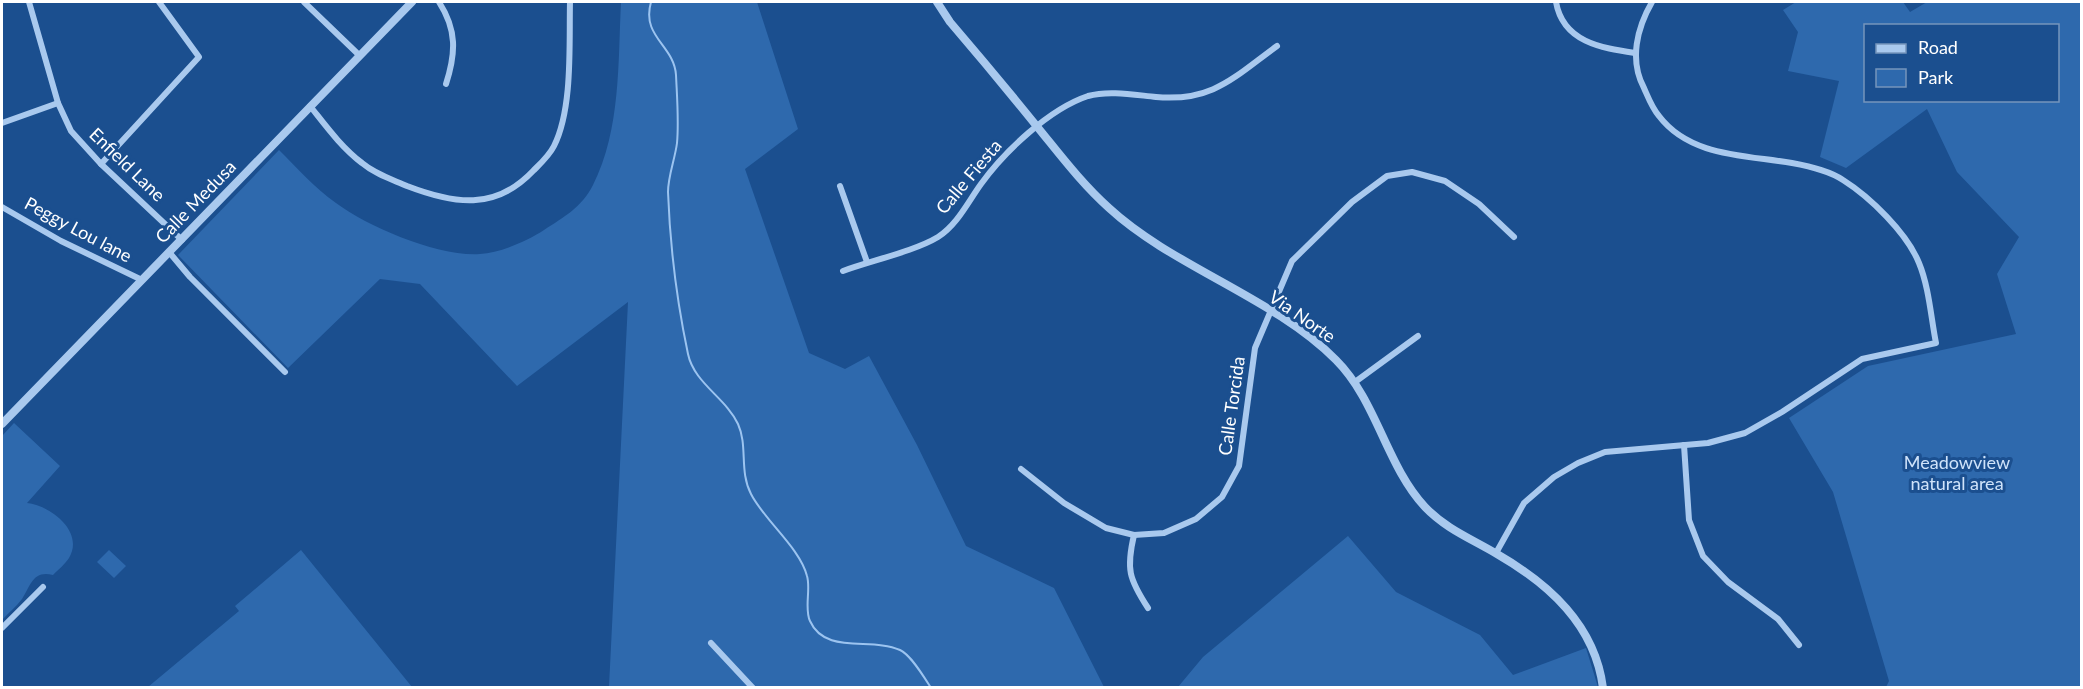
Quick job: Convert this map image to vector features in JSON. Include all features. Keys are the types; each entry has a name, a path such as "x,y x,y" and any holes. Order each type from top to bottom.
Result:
{"street":[{"name":"Enfield Lane","path":"29,2 58,103 71,131 101,164 182,240"},
{"path":"101,164 199,57 159,2"},
{"path":"304,2 359,55"},
{"name":"Calle Medusa","path":"2,424 412,2"},
{"path":"440,2 450,18 454,34 454,51 446,84"},
{"path":"310,105 339,142 363,164 381,176 444,200 468,201 507,192 525,179 553,148 561,127 570,2"},
{"name":"Via Norte","path":"937,2 950,22 1109,209 1144,234 1305,333 1336,359 1356,382 1397,464 1424,506 1453,531 1537,578 1572,613 1594,650 1603,687"},
{"path":"1556,2 1565,23 1578,38 1601,48 1635,53"},
{"path":"1496,553 1524,503 1554,477 1578,463 1605,452 1708,443 1745,433 1782,412 1862,359 1936,343 1919,262 1892,223 1871,200 1841,178 1816,167 1742,158 1706,148 1676,134 1658,115 1640,79 1635,53 1637,37 1652,2"},
{"name":"Calle Fiesta","path":"843,271 938,237 961,214 1004,154 1064,108 1089,96 1112,94 1176,99 1206,94 1227,83 1277,46"},
{"path":"2,123 58,103"},
{"name":"Calle Torcida","path":"1021,469 1064,503 1106,528 1134,535 1164,533 1196,519 1222,497 1239,466 1255,348 1272,313 1292,261 1352,202 1387,176 1412,172 1445,181 1479,204 1514,237"},
{"path":"840,186 867,262"},
{"name":"Peggy Lou lane","path":"2,207 61,241 142,280"},
{"path":"169,252 189,277 285,372"},
{"path":"1356,382 1418,336"},
{"path":"1684,445 1689,520 1703,556 1728,582 1778,619 1799,645"},
{"path":"1134,535 1128,561 1132,583 1148,608"},
{"path":"2,628 43,587"},
{"path":"711,643 753,687"}],"green space":[{"path":"621,2 757,2 798,129 745,169 809,353 845,369 869,356 917,445 966,546 1054,588 1104,687 609,687 628,302 517,386 420,284 380,279 288,368 178,255 279,150 306,178 336,203 366,222 425,246 463,254 480,254 505,249 537,234 565,216 584,199 602,164 609,142 616,95"},
{"name":"Meadowview natural area","path":"1796,2 1903,2 1910,12 1927,2 2081,2 2081,687 1886,687 1889,681 1833,492 1789,418 1868,366 2016,334 1997,274 2019,237 1957,172 1927,109 1846,168 1820,157 1839,81 1788,71 1798,32 1783,10"},
{"path":"14,423 60,466 27,503 45,509 62,521 69,529 73,548 69,558 53,575 41,575 33,580 22,599 2,620 2,436"},
{"path":"1348,536 1396,592 1480,635 1513,675 1586,648 1598,687 1178,687 1203,657"},
{"path":"109,550 126,566 114,578 97,562"},
{"path":"301,550 412,687 148,687 239,611 235,606"}],"waterway":[{"path":"651,2 650,24 670,56 676,75 678,135 668,186 669,212 677,294 691,364 738,424 743,441 747,485 757,504 790,545 803,566 808,581 808,616 817,631 837,642 888,646 900,650 913,661 931,688"}]}
